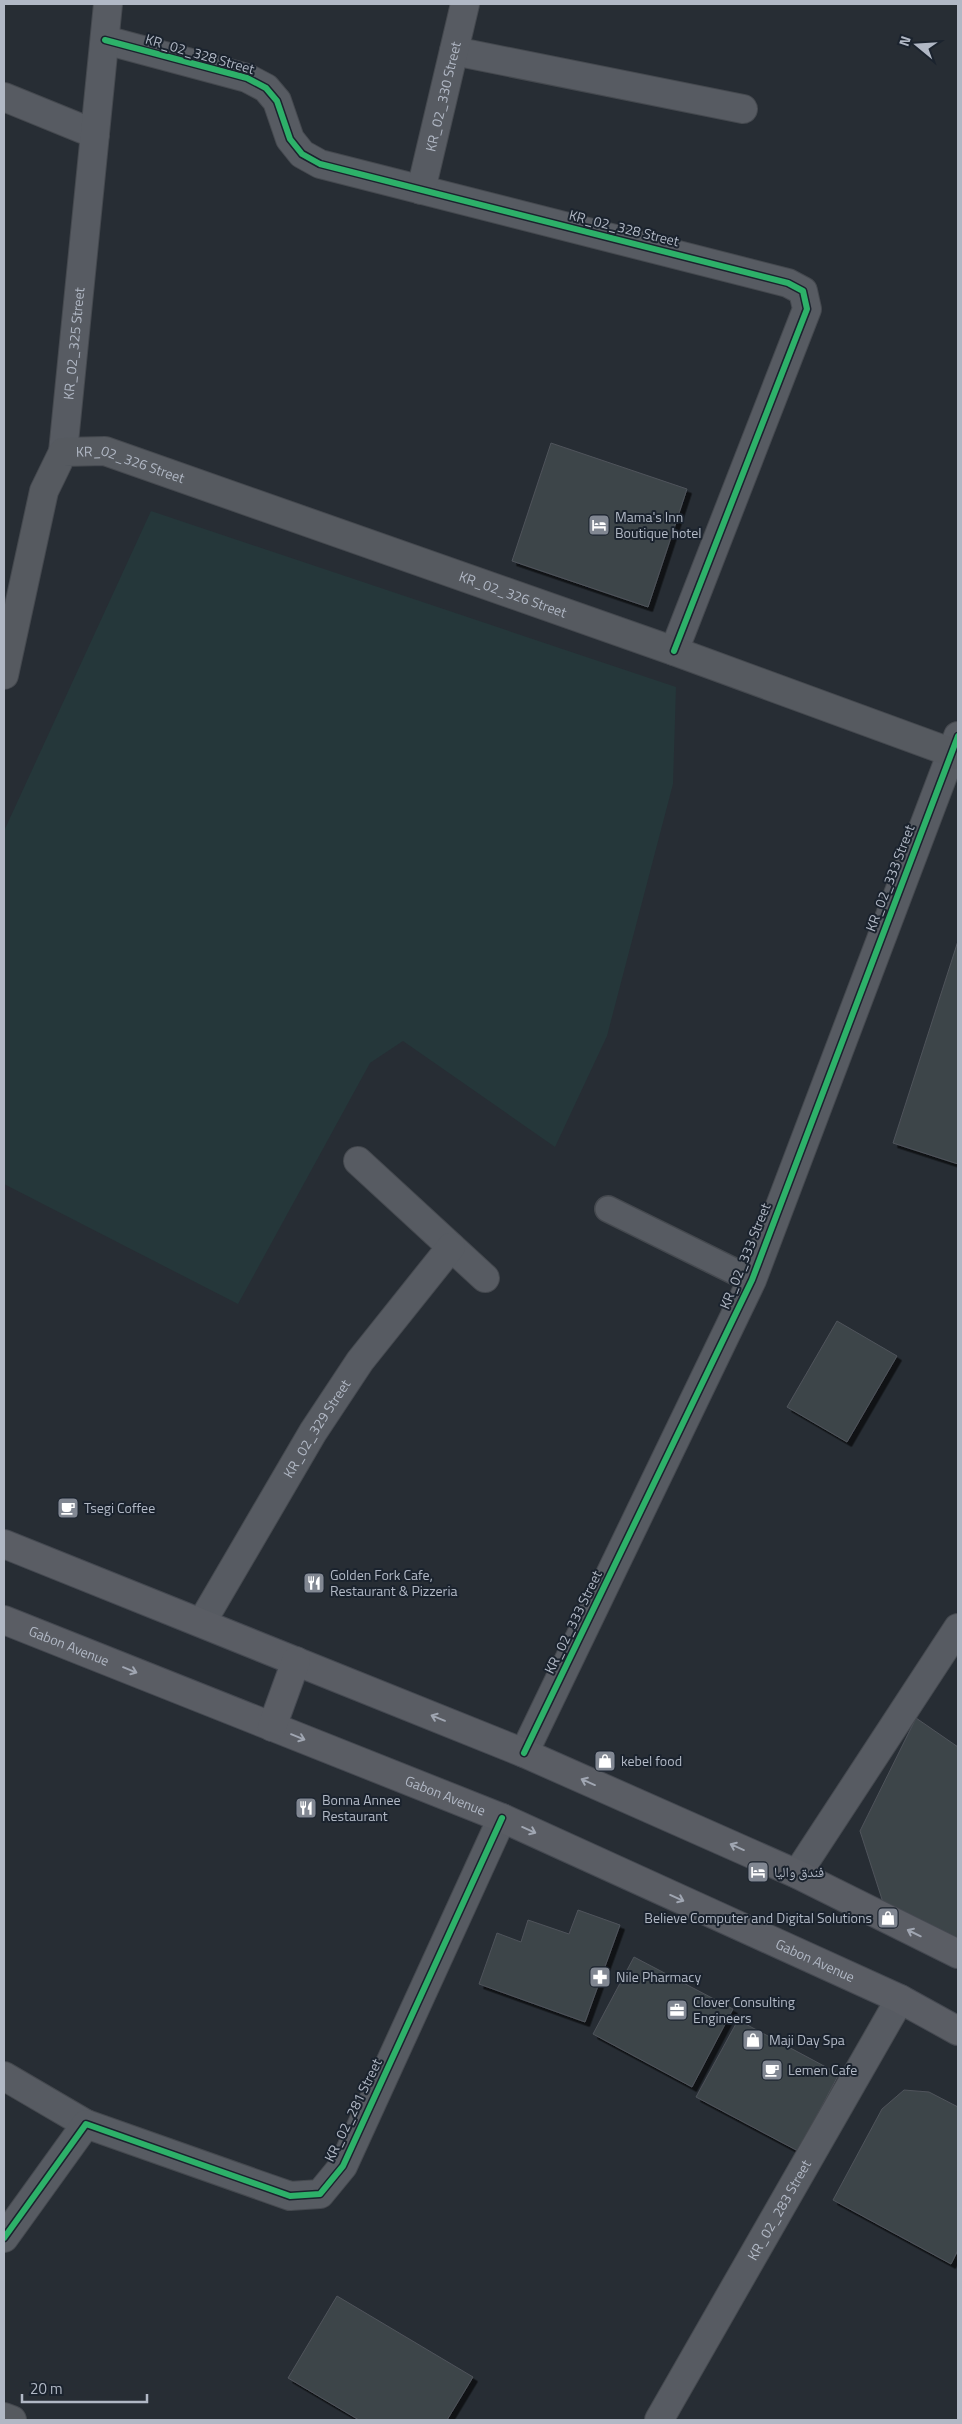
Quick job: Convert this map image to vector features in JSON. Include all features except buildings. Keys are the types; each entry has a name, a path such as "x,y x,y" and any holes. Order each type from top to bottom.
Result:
{"main road":[{"path":"4,1544 524,1753 797,1874 958,1954"},
{"name":"Gabon Avenue","path":"4,1620 502,1818 900,1999 958,2031"},
{"path":"272,1727 296,1661"}],"street":[{"name":"KR_02_325 Street","path":"4,675 44,491 63,452 108,4"},
{"name":"KR_02_330 Street","path":"420,190 465,4"},
{"name":"KR_02_328 Street","path":"105,40 247,78 266,88 277,101 290,139 302,154 320,164 788,283 803,291 807,310 674,652"},
{"path":"454,51 743,109"},
{"path":"4,97 95,134"},
{"name":"KR_02_326 Street","path":"63,452 105,451 674,652 956,748"},
{"name":"KR_02_333 Street","path":"524,1753 752,1280 956,748"},
{"path":"358,1161 484,1278"},
{"name":"KR_02_329 Street","path":"202,1622 313,1432 360,1361 451,1247"},
{"path":"797,1874 958,1628"},
{"name":"KR_02_281 Street","path":"4,2076 86,2124 290,2196 320,2194 343,2166 502,1818"},
{"name":"KR_02_283 Street","path":"659,2420 900,1999"},
{"path":"4,2238 86,2124"},
{"path":"4,2416 12,2420"}],"lane":[{"path":"608,1209 752,1280"}],"shaded area":[{"path":"151,511 676,687 673,784 607,1036 555,1147 403,1041 370,1063 238,1304 4,1184 4,831"}],"cycle path":[{"path":"105,40 247,78 266,88 277,101 290,139 302,154 320,164 788,283 803,291 807,309 674,651"},
{"path":"524,1753 752,1280 958,736"},
{"path":"4,2238 86,2124 290,2196 320,2194 343,2166 502,1818"}],"place":[{"name":"Mama's Inn Boutique hotel","path":"599,525"},
{"name":"Tsegi Coffee","path":"68,1508"},
{"name":"Golden Fork Cafe, Restaurant & Pizzeria","path":"314,1583"},
{"name":"kebel food","path":"605,1761"},
{"name":"Bonna Annee Restaurant","path":"306,1808"},
{"name":"فندق واليا","path":"758,1872"},
{"name":"Believe Computer and Digital Solutions","path":"888,1918"},
{"name":"Nile Pharmacy","path":"600,1977"},
{"name":"Clover Consulting Engineers","path":"677,2010"},
{"name":"Maji Day Spa","path":"753,2040"},
{"name":"Lemen Cafe","path":"772,2070"}]}
